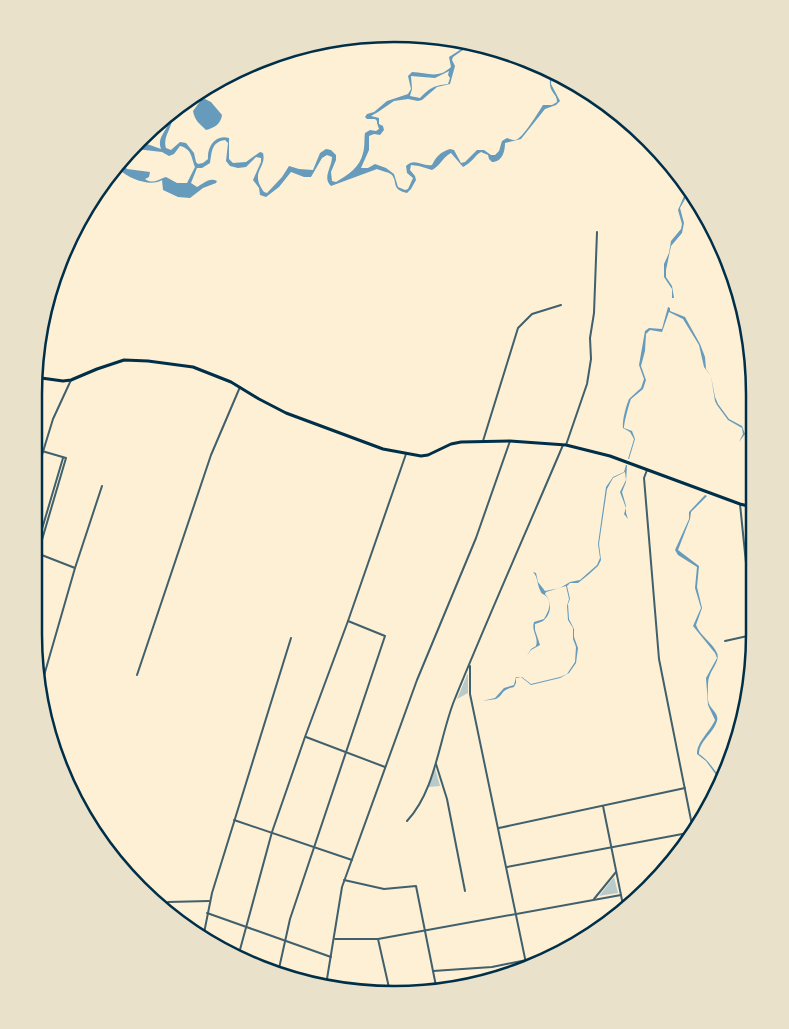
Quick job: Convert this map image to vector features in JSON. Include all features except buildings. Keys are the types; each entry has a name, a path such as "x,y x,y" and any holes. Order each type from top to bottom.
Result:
{"main road":[{"path":"43,378 59,381 71,380 117,362 133,360 201,369 231,382 286,413 383,449 406,454 428,455 451,444 483,441 565,445 610,456 746,506"}],"street":[{"path":"407,821 421,803 454,702 565,445 587,384 591,359 590,338 594,313 597,232"},
{"path":"483,441 518,328 532,314 561,305"},
{"path":"42,533 64,458 42,451 71,380"},
{"path":"137,675 211,455 240,388"},
{"path":"327,980 344,880 427,653 476,538 510,441"},
{"path":"240,950 272,832 406,454"},
{"path":"647,469 644,478 659,659 692,822"},
{"path":"45,672 75,568 102,486"},
{"path":"740,504 746,563"},
{"path":"42,555 75,568"},
{"path":"279,967 290,919 385,636 348,621"},
{"path":"725,641 746,636"},
{"path":"204,930 209,901 290,638"},
{"path":"470,665 470,694 526,960"},
{"path":"305,737 385,766"},
{"path":"435,762 447,799 465,891"},
{"path":"498,828 685,788"},
{"path":"603,806 623,903"},
{"path":"234,820 352,860"},
{"path":"507,867 683,836"},
{"path":"593,899 616,872"},
{"path":"344,880 384,889 416,886 436,984"},
{"path":"334,939 378,940 621,894"},
{"path":"168,904 168,902 209,901"},
{"path":"207,914 331,957"},
{"path":"378,940 389,986"},
{"path":"433,971 492,967 531,959"}],"shaded area":[{"path":"467,675 468,693 457,699"},
{"path":"435,768 440,786 429,787 429,786"},
{"path":"614,877 618,893 599,896"}],"water":[{"path":"464,49 453,57 452,60 455,66 450,84 437,87 422,100 394,101 371,116 379,118 379,124 383,126 384,130 380,135 374,134 369,136 369,150 361,168 368,168 375,164 386,168 394,174 398,187 405,190 408,189 413,178 407,173 406,166 409,163 416,162 432,165 439,155 450,149 454,150 461,163 465,162 477,150 484,150 491,155 495,155 499,151 502,141 507,138 518,139 526,131 543,105 552,105 557,102 550,87 550,79 560,101 556,105 545,109 521,139 505,143 501,158 495,162 492,162 488,155 481,152 463,167 451,153 432,170 411,165 410,170 416,180 407,193 397,188 392,175 377,169 331,186 328,183 327,176 332,157 327,155 322,158 311,177 304,177 291,172 279,187 266,197 260,195 259,188 253,180 261,158 256,157 246,167 230,166 226,161 228,143 225,140 215,145 210,163 202,168 197,168 191,183 197,187 209,180 217,181 216,183 203,188 190,198 178,197 163,190 162,180 152,183 140,181 122,172 126,167 150,172 149,177 145,179 153,182 166,177 177,183 187,183 195,167 187,149 180,146 174,154 169,156 162,152 142,150 148,144 161,149 161,137 171,122 166,139 166,148 171,150 180,142 186,143 194,153 198,164 208,159 209,150 213,142 224,137 229,138 229,159 233,163 246,162 260,152 263,153 264,158 258,179 264,192 267,193 282,177 289,166 313,170 320,153 326,149 331,150 336,155 331,172 332,181 336,182 349,173 359,162 364,151 365,133 370,130 376,131 379,129 375,119 367,119 365,117 367,114 374,112 387,101 408,94 411,89 408,76 412,72 436,74 446,71 451,67 449,57","holes":["449,71 448,75 450,78 448,84 432,88 420,98 410,96 412,89 411,76 435,78"]},
{"path":"203,99 211,102 222,115 217,125 206,130 196,120 193,111"},
{"path":"684,195 686,197 680,208 684,223 682,233 671,246 666,270 666,277 672,286 674,298 672,298 672,289 664,277 664,264 669,253 671,241 681,229 682,224 678,210"},
{"path":"668,307 670,311 685,317 700,344 705,357 706,369 711,376 704,367 699,345 683,319 669,312 662,332 650,330 646,334 645,351 641,366 646,380 643,389 631,399 624,426 624,428 632,431 635,439 628,459 634,439 630,432 623,428 623,422 629,399 641,388 644,379 639,365 645,331 649,328 662,329"},
{"path":"711,376 718,404 729,419 742,426 745,434 739,442 743,434 742,428 728,420 717,405 715,401"},
{"path":"627,465 626,482 622,492 626,508 620,492 626,480 625,472 613,478 607,489 599,544 601,560 598,566 578,583 570,583 567,586 570,599 568,604 569,619 574,629 574,637 578,648 576,663 569,673 560,678 531,685 521,677 531,684 560,677 567,674 575,662 576,647 573,639 573,628 568,620 567,606 569,599 566,586 561,588 570,582 580,580 597,565 600,558 598,544 606,487 613,477 624,472"},
{"path":"705,495 707,496 691,512 690,519 678,550 699,566 697,587 702,608 696,625 715,649 718,656 710,675 708,694 709,704 716,714 717,721 701,745 699,754 706,760 712,767 718,774 717,776 706,761 697,754 701,741 715,720 708,705 706,678 717,658 693,626 701,608 695,588 697,567 678,555 675,550 689,519 689,512"},
{"path":"533,572 536,573 538,582 545,591 558,588 545,594 549,600 550,604 548,615 543,621 535,624 540,645 531,650 527,656 531,649 537,643 533,628 534,622 544,619 549,605 548,599 541,592"},
{"path":"516,677 521,677 516,678 514,687 504,691 496,699 482,701 495,698 504,688 514,685"}]}
